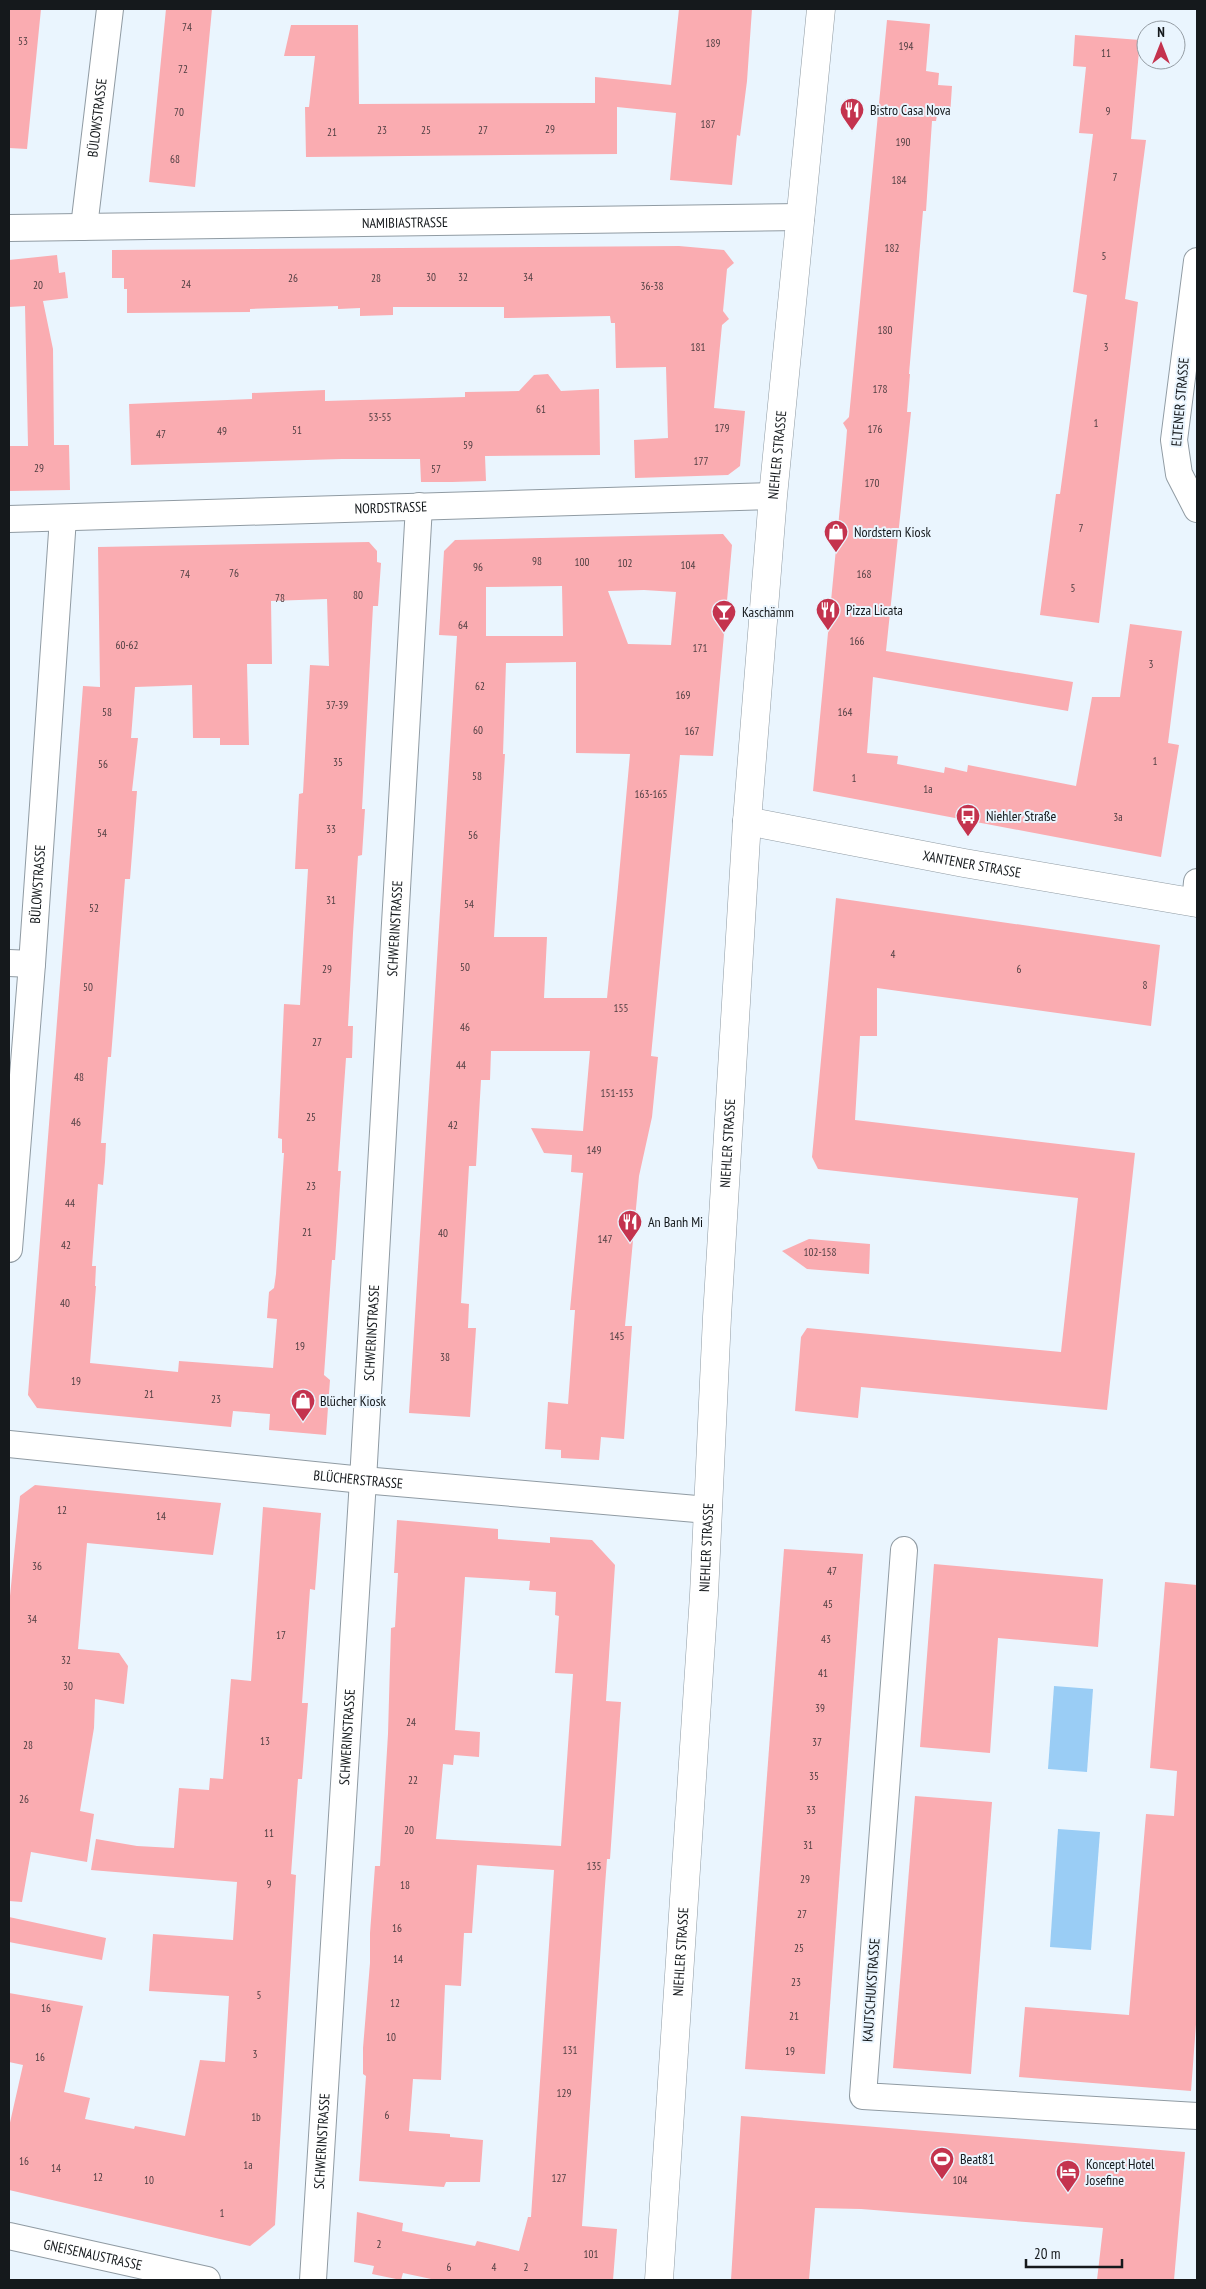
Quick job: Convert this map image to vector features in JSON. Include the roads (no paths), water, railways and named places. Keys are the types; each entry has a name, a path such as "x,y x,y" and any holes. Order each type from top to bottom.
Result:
{"street":[{"name":"BÜLOWSTRASSE","path":"84,227 110,9"},
{"name":"NIEHLER STRASSE","path":"659,2280 708,1510 717,1317 747,821 774,496 821,9"},
{"name":"NAMIBIASTRASSE","path":"9,228 801,217"},
{"name":"ELTENER STRASSE","path":"1197,260 1174,440 1179,474 1197,509"},
{"name":"NORDSTRASSE","path":"9,519 774,496"},
{"name":"SCHWERINSTRASSE","path":"313,2280 363,1480 419,506"},
{"name":"BÜLOWSTRASSE","path":"9,1250 20,963 63,518"},
{"name":"XANTENER STRASSE","path":"747,821 964,864 1196,896"},
{"name":"BLÜCHERSTRASSE","path":"9,1444 363,1480 708,1510"},
{"name":"KAUTSCHUKSTRASSE","path":"904,1550 863,2096 1197,2116"},
{"name":"GNEISENAUSTRASSE","path":"9,2236 207,2280"}],"place":[{"name":"Bistro Casa Nova","path":"852,131"},
{"name":"Nordstern Kiosk","path":"836,553"},
{"name":"Pizza Licata","path":"828,631"},
{"name":"Kaschämm","path":"724,633"},
{"name":"Niehler Straße","path":"968,837"},
{"name":"An Banh Mi","path":"630,1243"},
{"name":"Blücher Kiosk","path":"303,1422"},
{"name":"Beat81","path":"942,2180"},
{"name":"Koncept Hotel Josefine","path":"1068,2193"}]}
